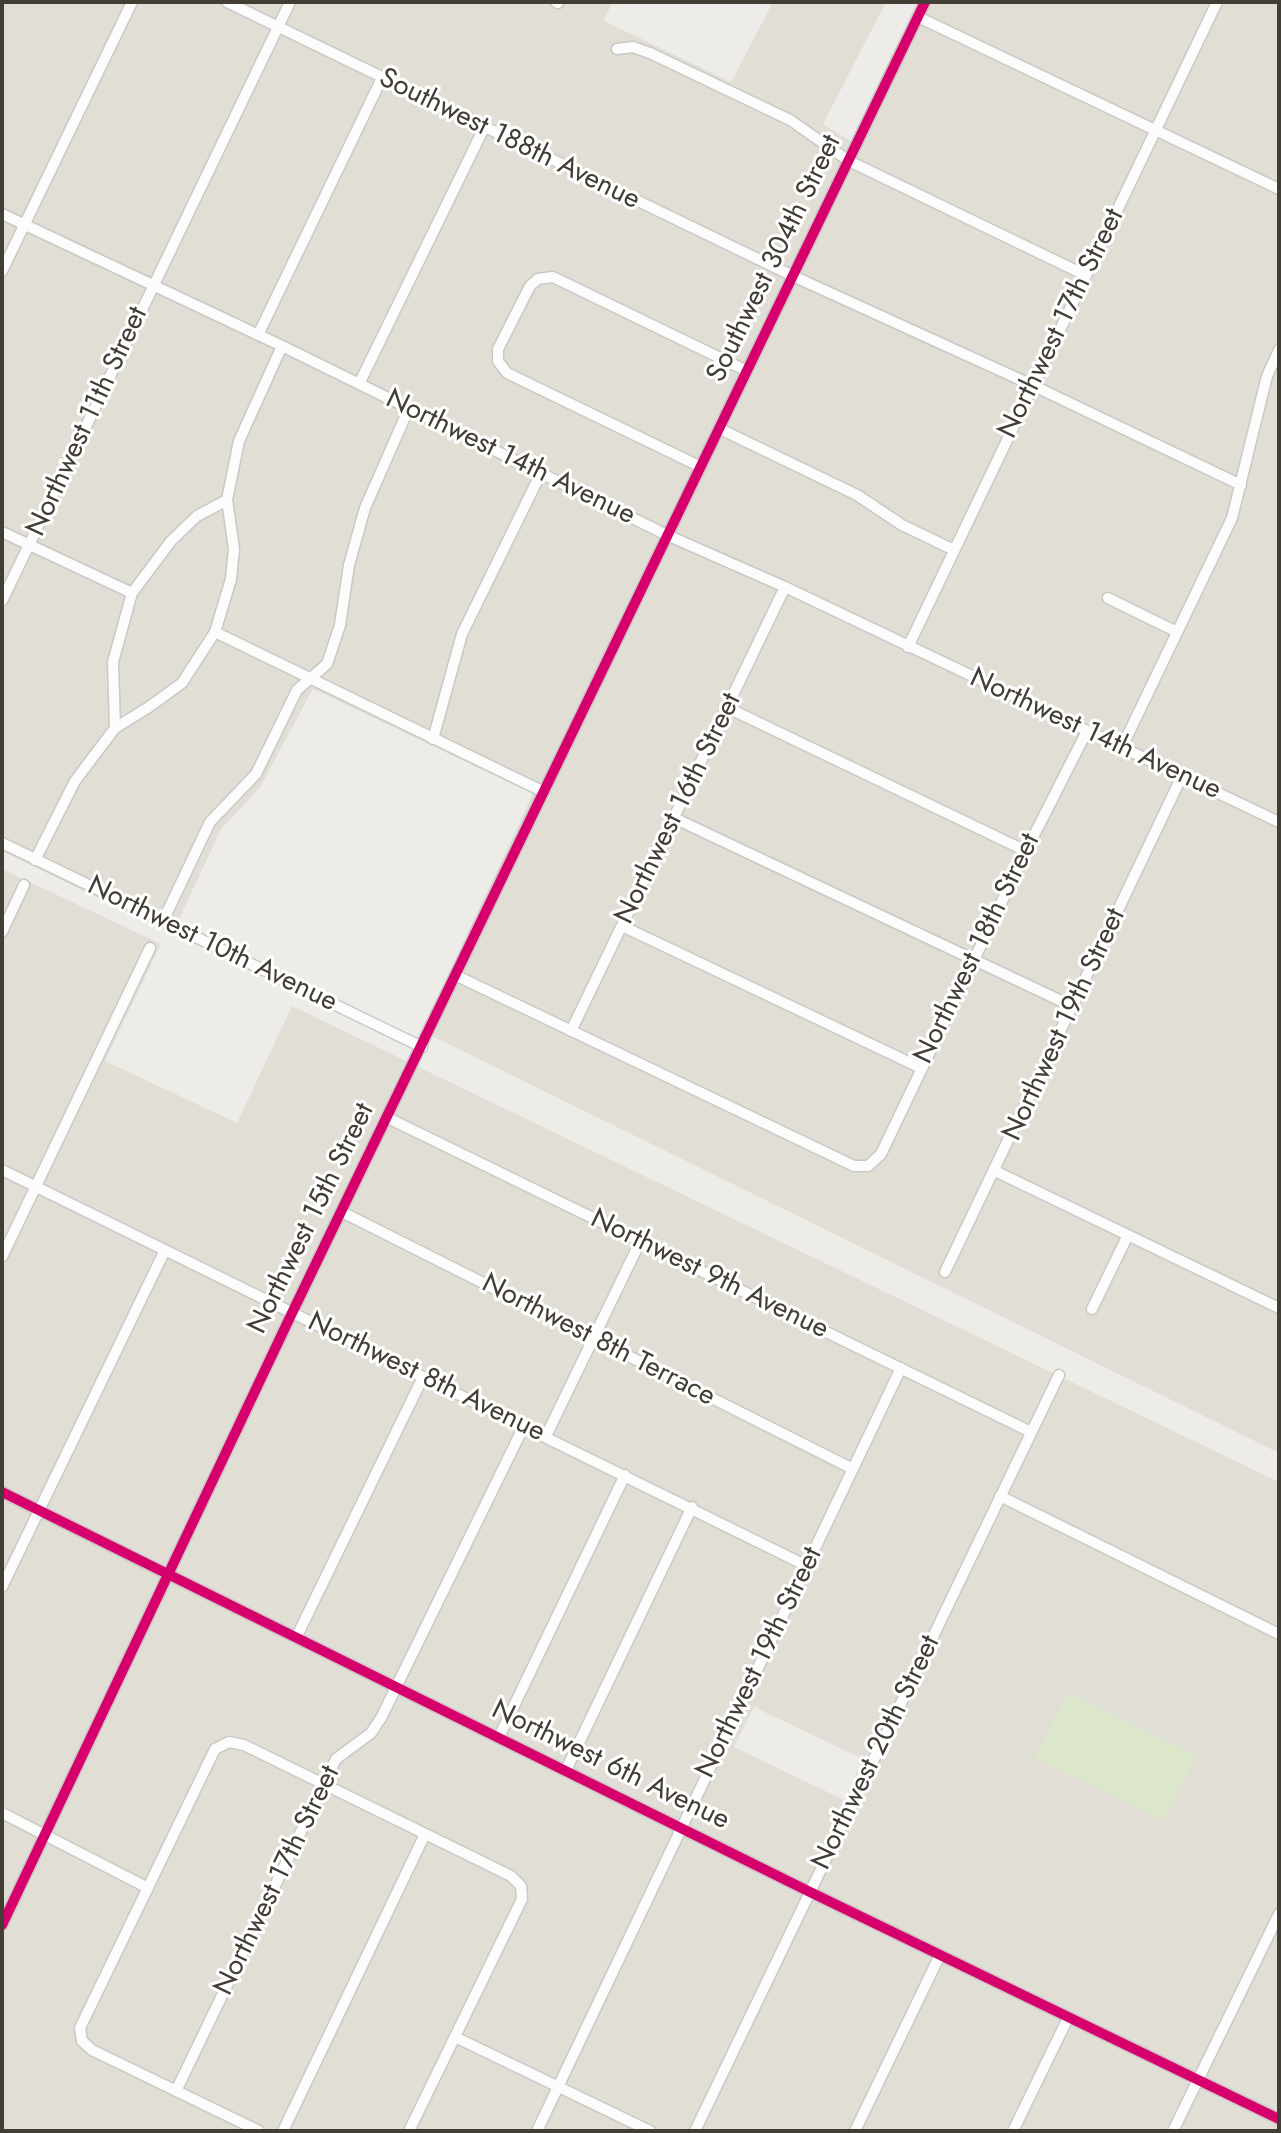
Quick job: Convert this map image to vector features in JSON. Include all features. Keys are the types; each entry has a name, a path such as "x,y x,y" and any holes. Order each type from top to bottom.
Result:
{"street":[{"path":"2,271 132,2"},
{"name":"Southwest 188th Avenue","path":"227,2 793,276 1241,485"},
{"name":"Northwest 11th Street","path":"2,601 290,2"},
{"name":"Southwest 304th Street","path":"669,536 925,2"},
{"name":"Northwest 17th Street","path":"908,647 1217,2"},
{"path":"918,17 1279,189"},
{"path":"617,49 633,47 650,53 790,120 849,161 1085,275"},
{"path":"258,335 382,78"},
{"path":"359,384 484,128"},
{"name":"Northwest 14th Avenue","path":"2,214 282,346 540,475 785,587 1279,822"},
{"path":"701,467 507,373 498,361 498,349 530,286 538,279 553,277 747,371"},
{"path":"35,860 75,781 115,728 182,683 215,632 227,593 234,549 227,500 239,441 282,346"},
{"path":"1122,747 1232,518 1267,376 1279,350"},
{"path":"163,921 210,822 256,774 297,690 327,664 340,625 349,565 365,508 409,408"},
{"path":"720,429 857,495 902,525 954,550"},
{"path":"433,739 462,634 540,475"},
{"path":"115,728 113,662 132,593 171,541 197,516 227,500"},
{"path":"2,532 132,593"},
{"name":"Northwest 15th Street","path":"2,1925 292,1313 669,536"},
{"name":"Northwest 16th Street","path":"571,1031 785,587"},
{"path":"1108,598 1177,632"},
{"path":"215,632 544,792"},
{"path":"728,708 1026,851"},
{"name":"Northwest 18th Street","path":"571,1031 854,1166 868,1166 881,1154 1087,731"},
{"name":"Northwest 19th Street","path":"945,1272 1182,776"},
{"path":"674,818 1074,1007"},
{"name":"Northwest 10th Avenue","path":"2,843 422,1047"},
{"path":"2,932 24,885"},
{"path":"622,926 921,1068"},
{"path":"2,1257 150,948"},
{"path":"457,976 571,1031"},
{"name":"Northwest 9th Avenue","path":"388,1118 1031,1432"},
{"name":"Northwest 8th Avenue","path":"2,1170 807,1566"},
{"path":"995,1171 1279,1308"},
{"name":"Northwest 8th Terrace","path":"342,1212 853,1469"},
{"path":"1092,1309 1128,1235"},
{"path":"546,1436 640,1242"},
{"path":"2,1587 165,1250"},
{"name":"Northwest 19th Street","path":"537,2131 901,1368"},
{"name":"Northwest 20th Street","path":"695,2131 1059,1375"},
{"path":"296,1638 423,1377"},
{"name":"Northwest 17th Street","path":"176,2091 336,1759 371,1733 397,1688 524,1426"},
{"path":"499,1737 625,1475"},
{"name":"Northwest 6th Avenue","path":"2,1492 810,1892 1279,2119"},
{"path":"1000,1496 1279,1634"},
{"path":"566,1770 692,1507"},
{"path":"259,2131 92,2050 82,2041 80,2028 215,1749 229,1742 244,1745 511,1876 521,1886 522,1899 409,2131"},
{"path":"2,1813 148,1888"},
{"path":"283,2131 425,1834"},
{"path":"1173,2131 1279,1914"},
{"path":"855,2131 940,1955"},
{"path":"1013,2131 1068,2018"},
{"path":"455,2037 650,2131"}],"shaded area":[{"path":"2,2 612,2 604,21 731,82 773,2 882,2 885,4 823,124 851,141 917,2 1279,2 1279,1453 422,1031 533,794 313,689 259,789 221,829 172,934 2,851"},
{"path":"2,869 161,944 105,1061 237,1123 292,1006 1279,1482 1279,2131 2,2131","holes":["754,1707 863,1759 844,1800 734,1747"]}],"green space":[{"path":"1068,1692 1196,1755 1163,1820 1035,1758"}],"cycle path":[{"path":"2,1925 292,1313 925,2"},
{"path":"2,1492 810,1892 1279,2119"}]}
